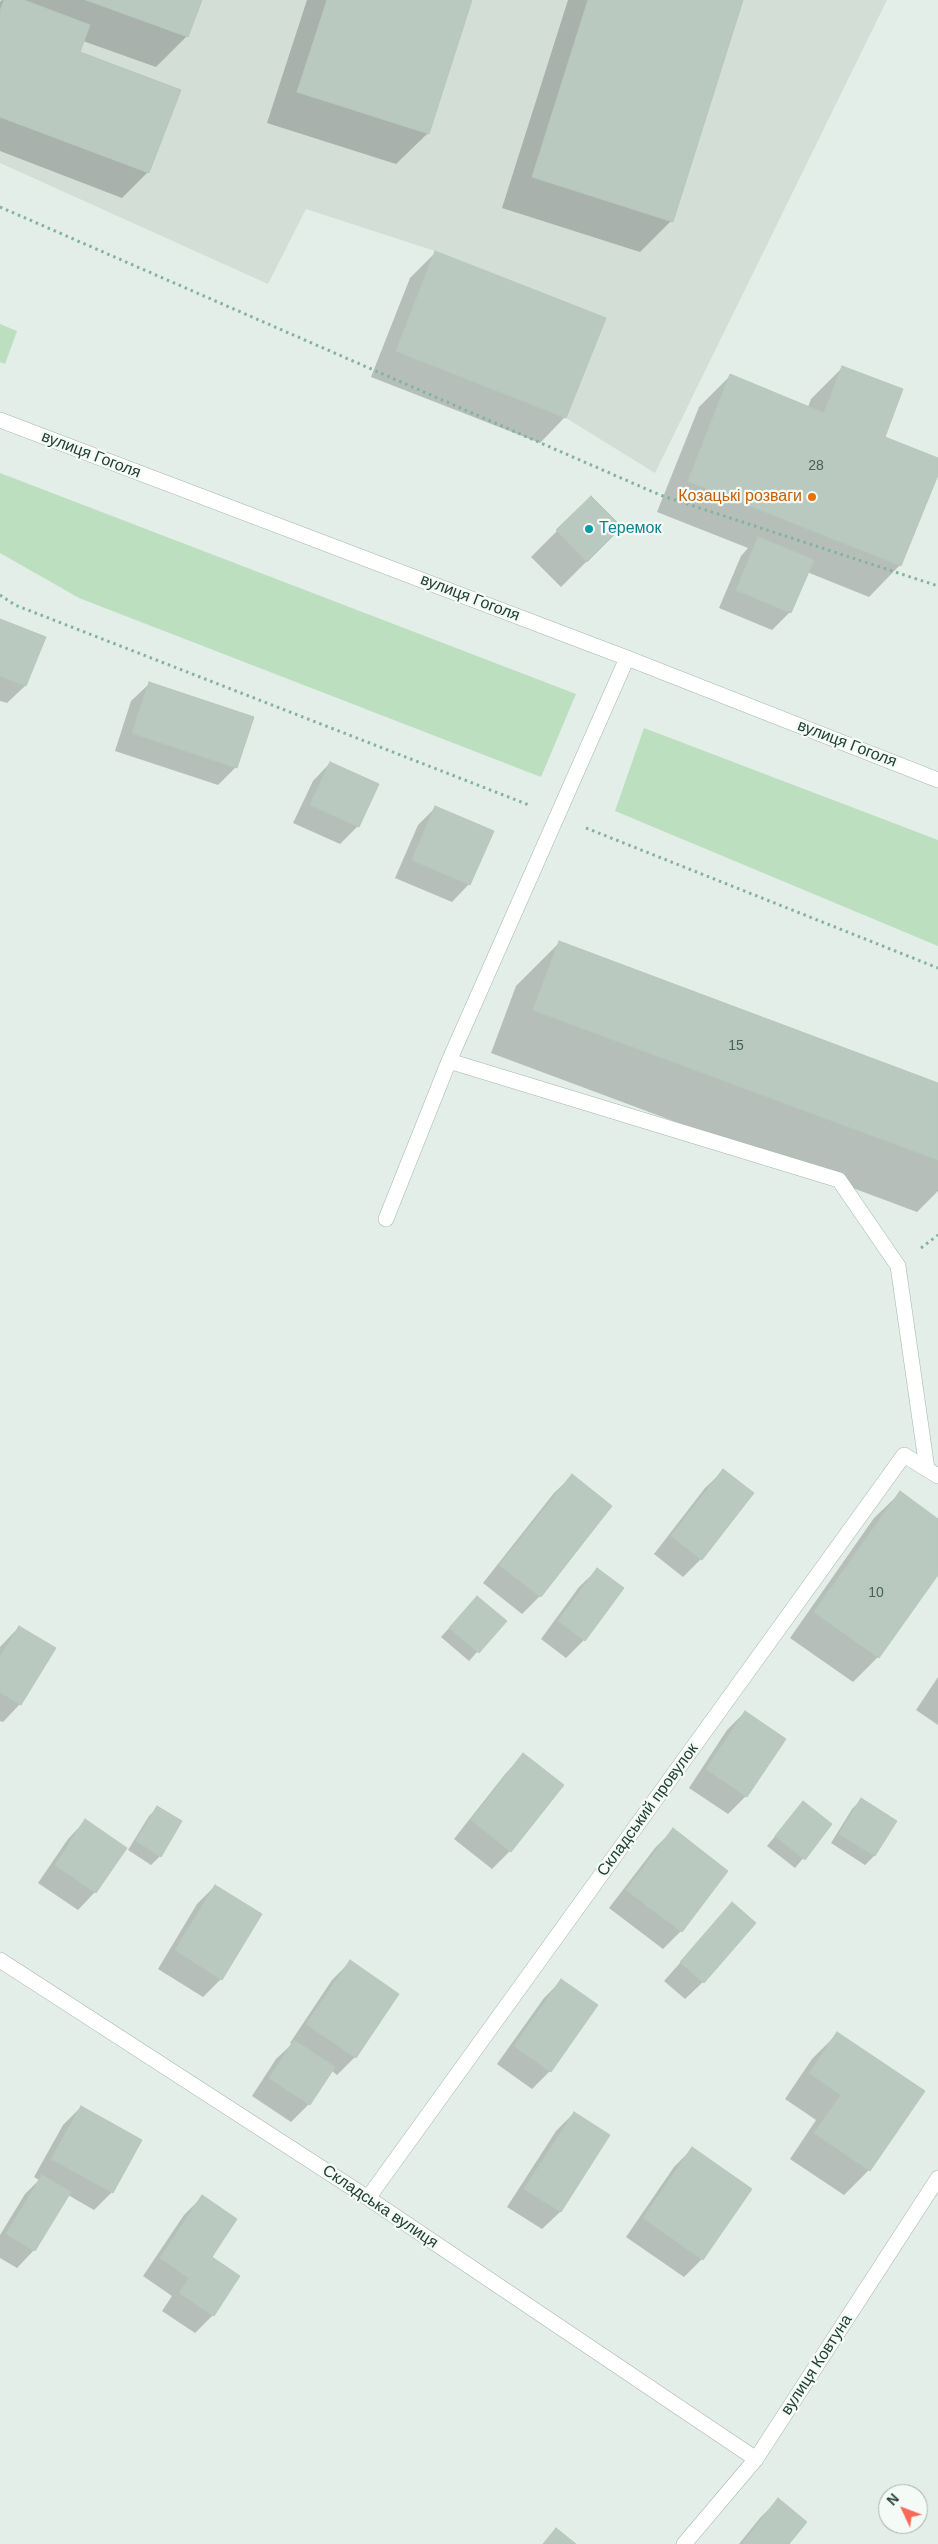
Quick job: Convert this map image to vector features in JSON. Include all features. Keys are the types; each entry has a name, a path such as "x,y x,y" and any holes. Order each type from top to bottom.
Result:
{"street":[{"name":"вулиця Гоголя","path":"0,420 627,658 938,780"},
{"path":"386,1219 449,1061 559,817 627,658"},
{"path":"449,1061 839,1180 898,1266 932,1473"},
{"name":"Складський провулок","path":"368,2198 904,1455 932,1473"},
{"name":"Складська вулиця","path":"0,1960 368,2198 756,2459"},
{"name":"вулиця Ковтуна","path":"684,2544 756,2459 938,2178"}],"path":[{"path":"0,207 660,495 938,586"},
{"path":"0,594 15,605 559,817 938,968"}],"shaded area":[{"path":"0,0 887,0 655,473 566,418 605,318 435,251 306,209 268,284 0,163"}],"green space":[{"path":"0,324 17,331 5,364 0,362"},
{"path":"0,473 576,694 541,777 79,598 0,553"},
{"path":"644,728 938,840 938,946 615,811"}],"building":[{"path":"4,0 24,0 90,25 80,52 181,90 149,173 0,117 0,11"},
{"path":"86,0 202,0 188,37"},
{"path":"327,0 472,0 429,134 297,92"},
{"path":"588,0 743,0 673,222 532,177"},
{"path":"435,251 606,318 566,418 396,351"},
{"path":"842,366 903,389 885,437 938,458 938,475 901,566 688,481 730,374 824,413"},
{"name":"Теремок","path":"591,496 622,527 587,562 556,530"},
{"path":"758,537 814,560 791,613 736,590"},
{"path":"0,619 46,637 26,686 0,676"},
{"path":"149,682 254,717 237,768 132,733"},
{"path":"330,762 379,784 359,827 310,805"},
{"path":"435,806 494,831 470,885 412,860"},
{"path":"559,941 938,1083 938,1160 533,1010"},
{"path":"723,1469 754,1493 702,1560 671,1536"},
{"path":"572,1474 612,1506 541,1597 499,1565"},
{"path":"900,1491 938,1519 938,1575 879,1658 814,1612"},
{"path":"597,1568 624,1588 585,1641 558,1621"},
{"path":"477,1596 507,1621 479,1653 449,1628"},
{"path":"19,1626 56,1648 21,1705 0,1692 0,1657"},
{"path":"745,1711 786,1739 747,1797 706,1769"},
{"path":"523,1753 564,1785 511,1852 471,1820"},
{"path":"861,1798 897,1821 875,1856 839,1834"},
{"path":"803,1801 832,1824 805,1860 775,1836"},
{"path":"157,1806 182,1821 161,1857 136,1841"},
{"path":"85,1819 127,1848 96,1893 55,1865"},
{"path":"673,1828 728,1871 682,1932 626,1890"},
{"path":"215,1885 262,1914 222,1980 175,1950"},
{"path":"732,1902 756,1923 704,1983 680,1962"},
{"path":"350,1960 399,1994 356,2058 306,2024"},
{"path":"561,1979 598,2005 551,2072 514,2046"},
{"path":"837,2032 925,2091 870,2171 814,2133 841,2095 809,2073"},
{"path":"294,2040 335,2067 310,2105 269,2078"},
{"path":"81,2106 142,2140 113,2193 51,2159"},
{"path":"574,2112 610,2135 561,2212 524,2189"},
{"path":"692,2147 752,2189 703,2260 643,2218"},
{"path":"42,2175 71,2192 35,2251 6,2234"},
{"path":"202,2195 237,2219 212,2257 240,2276 214,2316 179,2293 189,2278 160,2258"},
{"path":"778,2498 807,2522 789,2544 742,2544"},
{"path":"556,2528 576,2544 543,2544"}],"place":[{"name":"Козацькі розваги","path":"812,497"},
{"name":"Теремок","path":"589,529"}]}
